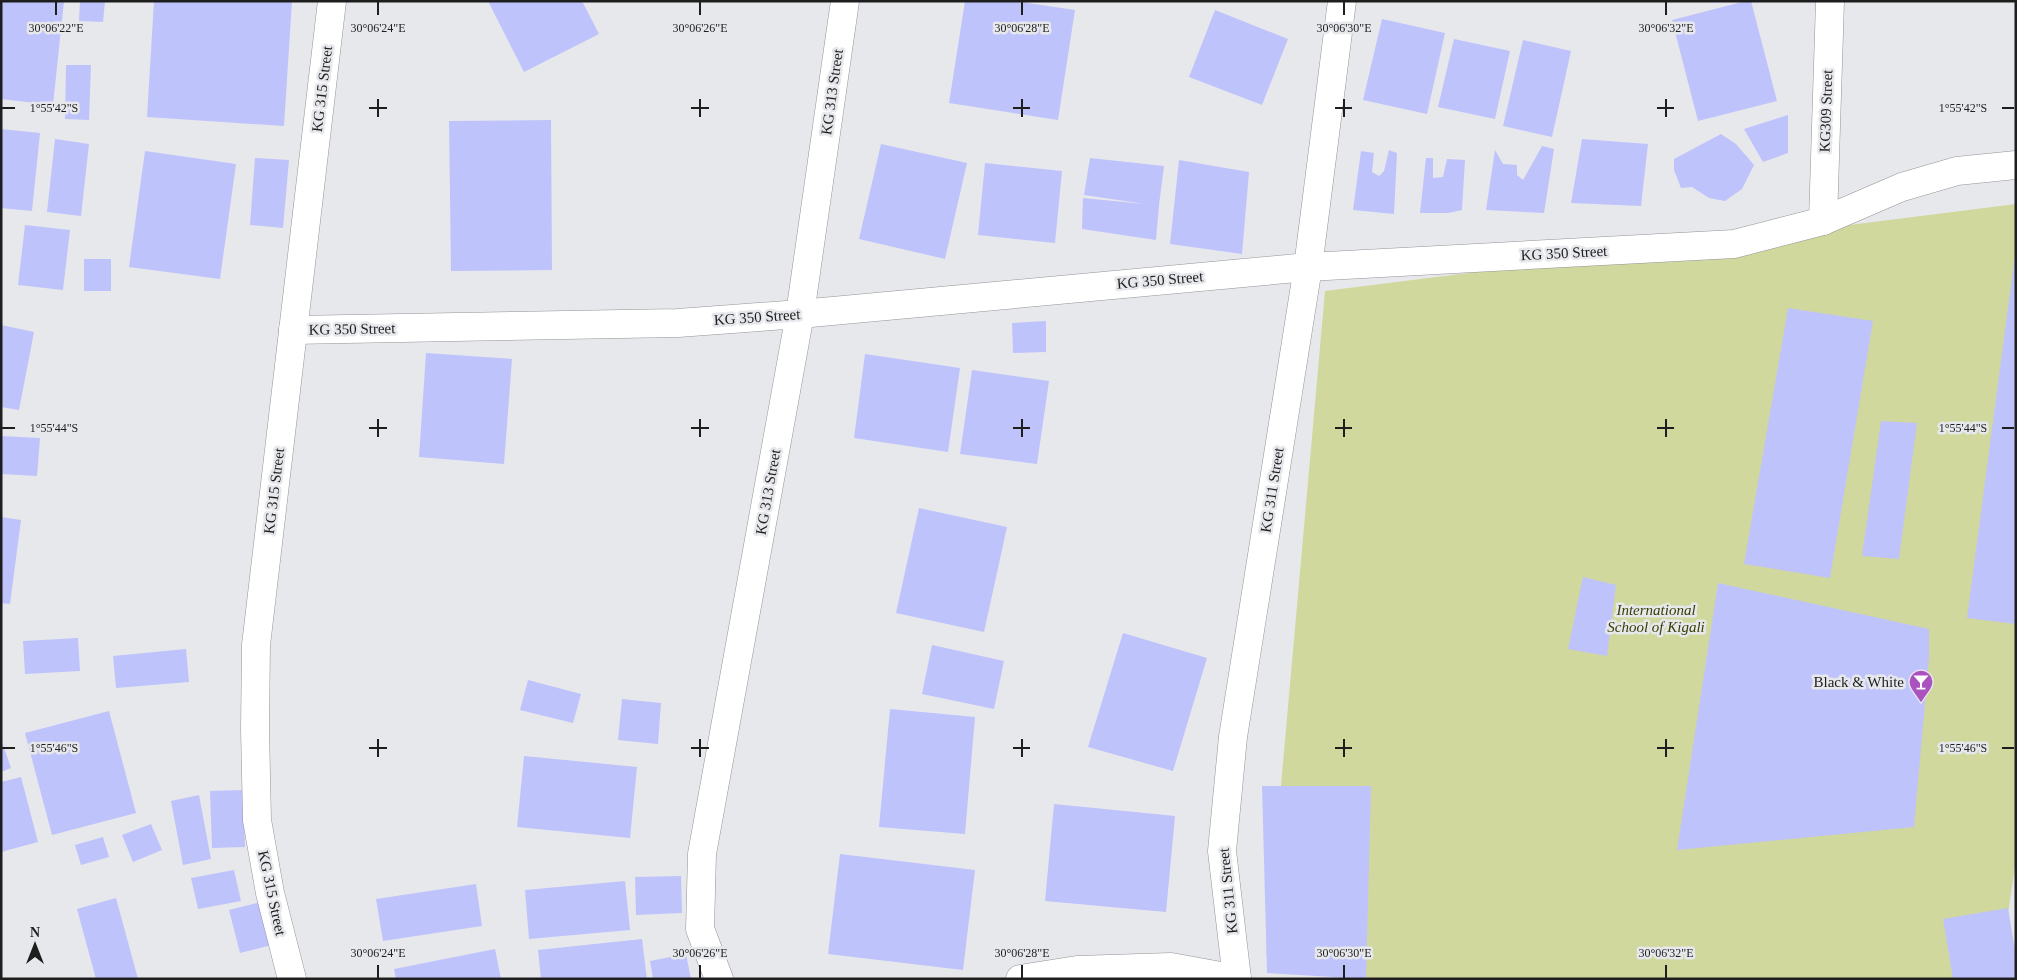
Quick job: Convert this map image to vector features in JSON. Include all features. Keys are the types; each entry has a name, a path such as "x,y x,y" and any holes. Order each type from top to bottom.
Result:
{"street":[{"name":"KG 315 Street","path":"292,979 270,893 257,820 256,645 332,1"},
{"name":"KG 313 Street","path":"719,979 700,928 702,854 800,314 845,1"},
{"name":"KG 311 Street","path":"1237,979 1222,851 1233,737 1308,267 1342,1"},
{"name":"KG309 Street","path":"1823,221 1830,1"},
{"name":"KG 350 Street","path":"293,330 678,323 800,314 1308,267 1734,244 1823,221 1902,187 1957,171 2016,165"},
{"path":"1020,979 1078,970 1171,967 1237,979"}],"green space":[{"name":"International School of Kigali","path":"2016,204 2016,860 2000,968 1971,979 1353,979 1266,954 1325,291"}],"building":[{"path":"1,1 64,1 53,105 1,99"},
{"path":"80,1 105,1 103,22 79,21"},
{"path":"154,1 292,1 284,126 147,117"},
{"path":"488,1 582,1 599,34 524,72"},
{"path":"965,1 1015,1 1075,10 1058,120 949,103"},
{"path":"1751,1 1777,101 1698,121 1672,20"},
{"path":"1215,10 1288,39 1262,105 1189,77"},
{"path":"1382,19 1445,33 1427,114 1363,100"},
{"path":"1454,39 1510,51 1495,119 1438,107"},
{"path":"1523,40 1571,51 1552,137 1503,126"},
{"path":"66,65 91,65 89,120 65,119"},
{"path":"1788,115 1788,153 1763,162 1744,129"},
{"path":"551,120 552,270 451,271 449,121"},
{"path":"1,129 40,133 32,211 1,208"},
{"path":"1721,134 1736,144 1754,165 1742,189 1725,201 1709,198 1692,187 1681,188 1674,170 1674,159"},
{"path":"55,139 89,144 81,216 47,212"},
{"path":"1582,139 1648,144 1641,206 1571,203"},
{"path":"881,144 967,163 945,259 859,239"},
{"path":"1542,146 1554,149 1544,213 1486,210 1495,150 1503,164 1517,165 1517,175 1523,180"},
{"path":"1389,150 1397,153 1394,214 1353,210 1361,151 1374,153 1372,172 1379,176 1384,171"},
{"path":"145,151 236,164 220,279 129,267"},
{"path":"255,158 289,160 283,228 250,225"},
{"path":"1090,158 1164,166 1156,240 1082,229 1083,198 1145,204 1084,195"},
{"path":"1426,158 1433,158 1433,178 1443,177 1447,159 1465,160 1462,210 1448,213 1420,213"},
{"path":"1179,160 1249,172 1242,254 1170,244"},
{"path":"985,163 1062,171 1055,243 978,235"},
{"path":"25,225 70,230 63,290 18,285"},
{"path":"2016,255 2016,624 1967,618"},
{"path":"84,259 111,259 111,291 84,291"},
{"path":"1788,308 1873,321 1830,578 1744,564"},
{"path":"1046,321 1046,352 1013,353 1012,323"},
{"path":"1,325 34,332 19,410 1,407"},
{"path":"426,353 512,359 504,464 419,457"},
{"path":"865,354 960,368 948,452 854,438"},
{"path":"972,370 1049,381 1037,464 960,454"},
{"path":"1881,421 1917,423 1899,559 1862,556"},
{"path":"1,436 40,438 37,476 1,474"},
{"path":"919,508 1007,527 984,632 896,613"},
{"path":"1,517 21,520 10,604 1,603"},
{"path":"1583,577 1616,585 1607,656 1568,649"},
{"path":"1718,583 1929,629 1929,658 1914,827 1677,850"},
{"path":"1123,633 1207,658 1173,771 1088,747"},
{"path":"78,638 80,671 25,674 23,641"},
{"path":"932,645 1004,661 994,709 922,694"},
{"path":"186,649 189,682 116,688 113,656"},
{"path":"528,680 581,694 573,723 520,710"},
{"path":"622,699 661,703 658,744 618,740"},
{"path":"890,709 975,717 965,834 879,827"},
{"path":"109,711 136,813 52,835 25,733"},
{"path":"1,739 11,768 1,772"},
{"path":"524,756 637,767 630,838 517,827"},
{"path":"21,777 38,842 1,852 1,782"},
{"path":"1262,786 1371,786 1366,979 1267,973"},
{"path":"243,790 245,847 212,848 210,791"},
{"path":"199,795 211,859 183,865 171,801"},
{"path":"1054,804 1175,816 1166,912 1045,901"},
{"path":"151,824 162,850 133,862 122,835"},
{"path":"103,837 109,857 81,865 75,845"},
{"path":"840,854 975,870 963,970 828,954"},
{"path":"234,870 241,901 198,909 191,878"},
{"path":"681,876 682,913 636,915 635,877"},
{"path":"625,881 630,930 529,939 525,890"},
{"path":"476,884 482,926 383,941 376,899"},
{"path":"116,898 138,979 96,979 77,909"},
{"path":"265,901 276,944 240,953 229,910"},
{"path":"2008,908 2016,956 2016,979 1953,979 1943,919"},
{"path":"642,939 647,979 541,979 538,950"},
{"path":"495,949 501,979 396,979 394,969"},
{"path":"686,954 691,979 653,979 650,961"}],"place":[{"name":"Black & White","path":"1921,703"}]}
